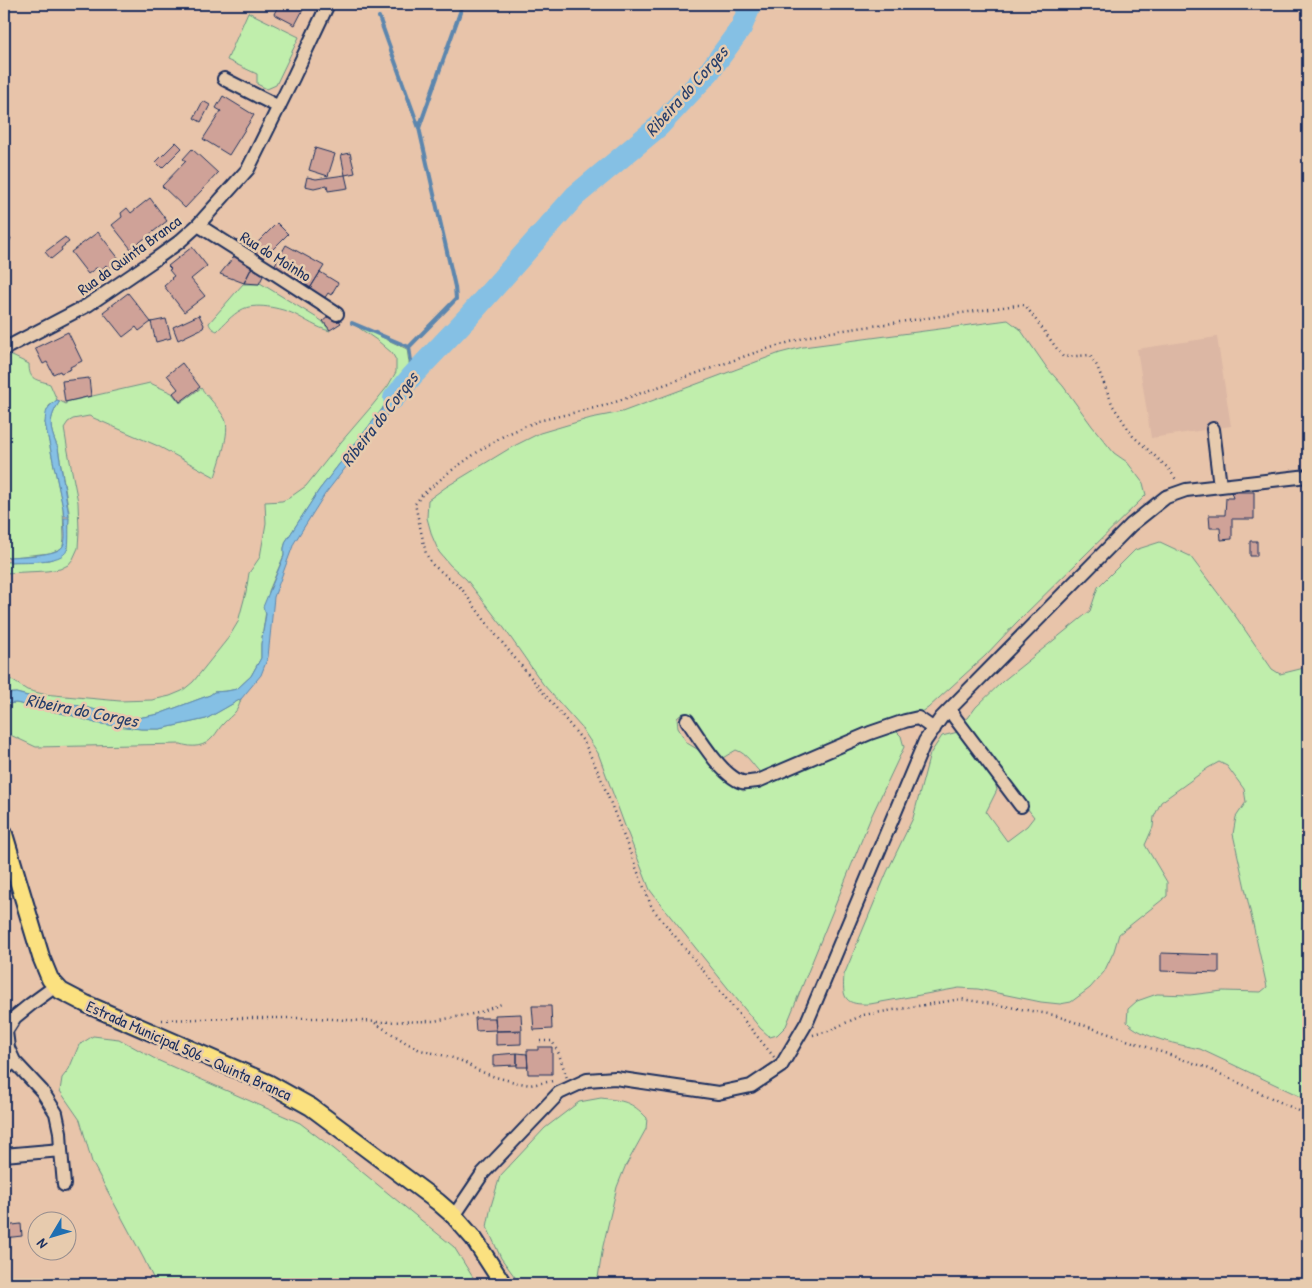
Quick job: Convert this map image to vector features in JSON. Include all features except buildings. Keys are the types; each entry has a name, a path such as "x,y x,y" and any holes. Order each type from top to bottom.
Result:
{"main road":[{"name":"Estrada Municipal 506 - Quinta Branca","path":"4,834 42,957 50,979 61,991 86,1004 268,1083 311,1107 454,1216 474,1239 503,1284"}],"street":[{"name":"Rua da Quinta Branca","path":"4,349 88,305 179,242 198,225 248,169 328,4"},
{"path":"224,79 279,107"},
{"name":"Rua do Moinho","path":"198,225 337,314"},
{"path":"1213,429 1220,486"},
{"path":"454,1216 483,1173 559,1093 566,1080 615,1078 718,1093 751,1086 781,1066 807,1022 925,741 941,718 1131,525 1166,497 1184,491 1308,476"},
{"path":"950,710 954,718 1021,806"},
{"path":"686,720 717,762 732,778 744,783 758,781 870,733 905,721 918,718 934,729"},
{"path":"57,986 15,1017 6,1031 8,1048 14,1061 42,1091 56,1113 60,1132 64,1185"},
{"path":"4,1070 14,1061"},
{"path":"4,1155 62,1150"}],"path":[{"path":"781,1066 652,908 600,776 584,742 491,629 461,588 432,565 426,554 415,504 422,494 463,462 505,435 538,421 607,405 757,352 817,334 1018,305 1025,305 1063,357 1090,355 1097,366 1113,406 1133,436 1169,468 1184,491"},
{"path":"797,1040 828,1030 863,1015 961,1000 1004,1006 1054,1015 1205,1067 1308,1114"},
{"path":"156,1021 317,1018 373,1022 434,1021 478,1013 504,1003"},
{"path":"373,1022 420,1050 464,1062 477,1070 495,1077 530,1084 557,1080"},
{"path":"540,1041 552,1042 559,1054 566,1080"}],"shaded area":[{"path":"1217,337 1231,426 1151,438 1137,349"}],"green space":[{"path":"248,12 299,37 276,85 267,89 257,84 257,74 227,60"},
{"path":"260,283 322,321 330,331 289,312 260,306 241,310 217,331 210,326 209,323 243,284"},
{"path":"1008,320 1020,329 1047,368 1114,453 1127,462 1143,483 1146,495 985,656 919,714 761,773 747,757 736,750 721,759 688,715 683,713 677,718 678,728 687,743 707,755 725,779 743,791 890,732 896,731 901,736 904,747 871,817 786,1026 777,1035 770,1037 760,1028 650,890 598,753 581,727 543,684 504,628 466,579 439,552 427,518 428,500 512,447 540,433 591,418 622,412 780,353 803,347"},
{"path":"352,323 407,349 410,369 380,412 319,490 286,541 284,555 269,591 261,644 261,658 251,676 237,689 214,692 159,714 132,719 74,705 47,703 16,693 4,694 4,675 27,690 43,694 120,701 152,700 170,696 182,691 193,682 229,637 238,622 249,573 260,557 266,523 265,502 282,501 306,486 388,386 396,372 396,360 392,353"},
{"path":"8,354 29,364 30,374 37,380 50,384 57,400 49,406 45,423 63,508 64,538 63,546 50,553 4,558 4,356"},
{"path":"150,383 172,393 180,403 201,388 220,411 225,419 227,431 215,477 158,446 89,416 73,419 64,428 78,502 78,548 68,565 60,569 4,573 4,562 49,560 68,549 69,512 58,448 51,424 53,413 60,401 66,404 66,402"},
{"path":"1160,542 1190,556 1272,669 1280,674 1308,667 1308,1100 1200,1049 1151,1036 1141,1032 1127,1022 1128,1009 1137,1001 1157,994 1190,995 1223,991 1261,992 1267,987 1233,834 1236,817 1246,802 1244,789 1227,766 1219,762 1161,802 1145,845 1167,882 1167,896 1119,934 1114,951 1104,972 1090,988 1071,1002 1060,1004 1041,1002 978,989 959,988 870,1004 850,1002 845,995 844,975 887,872 913,818 930,754 942,736 958,732 994,779 997,790 986,812 1007,841 1027,826 1034,817 961,722 968,718 976,707 1003,681 1090,611 1098,587 1135,550"},
{"path":"241,699 236,711 213,737 206,743 198,746 181,744 36,747 4,732 4,704 16,703 74,716 95,723 141,729 160,729 206,719"},
{"path":"93,1036 119,1039 157,1060 300,1123 454,1247 477,1284 156,1284 92,1162 80,1120 60,1091 62,1078 69,1069 79,1045"},
{"path":"601,1098 627,1103 647,1118 646,1129 625,1167 617,1187 603,1246 597,1284 520,1284 501,1258 487,1227 500,1176 545,1128 579,1102"}],"water":[{"path":"410,369 414,380 325,494 294,543 274,597 268,657 261,675 241,699 206,719 160,729 141,729 95,723 74,716 16,703 4,704 4,694 16,693 47,703 74,705 132,719 159,714 214,692 237,689 251,676 261,658 261,644 266,614 263,607 284,556 286,541 319,490 380,412"},
{"path":"57,400 60,401 53,413 51,424 58,448 69,516 64,516 45,423 47,410"},
{"path":"64,518 69,518 69,539 67,550 64,554 50,560 10,562 9,557 47,554 60,549 65,539"}],"waterway":[{"path":"419,128 463,4"},
{"name":"Ribeira do Corges","path":"394,398 575,196 659,126 709,72 741,28 751,4"},
{"path":"379,17 419,128 455,287 456,299 409,347"},
{"path":"352,323 409,347"},
{"path":"409,347 413,375"}]}
